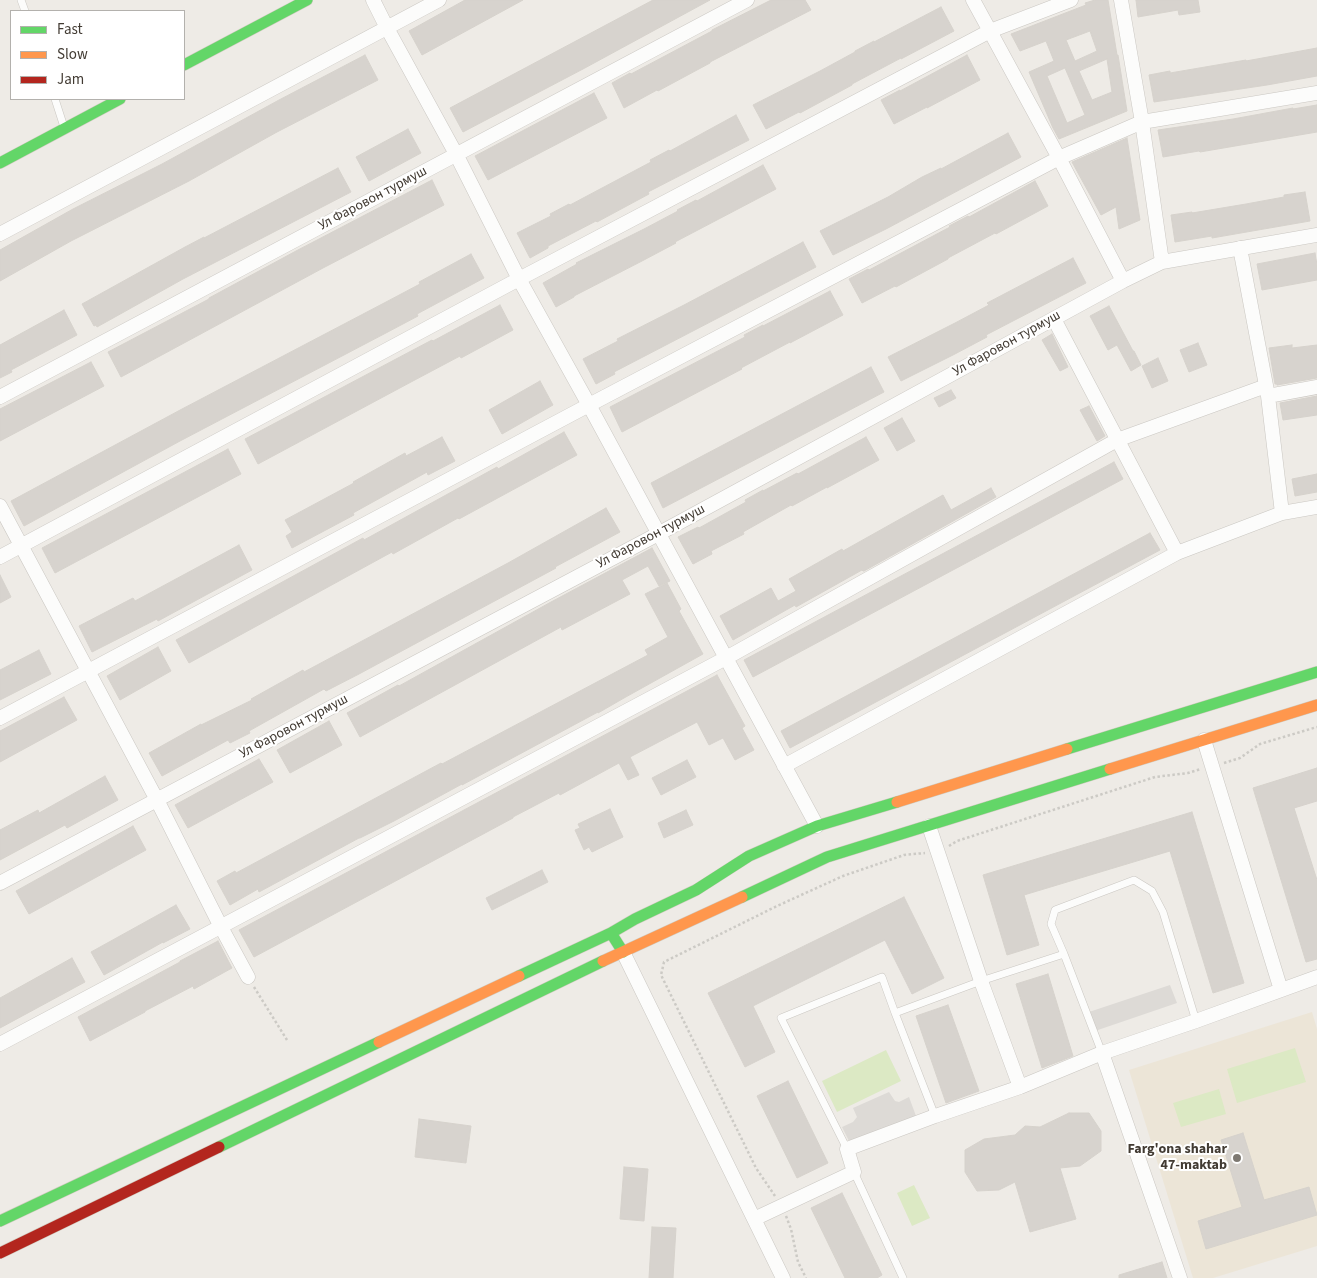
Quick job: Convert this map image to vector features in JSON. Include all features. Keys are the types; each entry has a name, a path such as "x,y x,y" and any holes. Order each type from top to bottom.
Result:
{"street":[{"path":"185,64 307,0"},
{"path":"373,0 456,154 519,279 817,826"},
{"path":"0,234 439,0"},
{"name":"Ул Фаровон турмуш","path":"0,397 747,0"},
{"path":"974,0 1123,281"},
{"path":"0,557 519,279 990,31 1071,0"},
{"path":"1121,0 1142,122 1162,262"},
{"path":"0,718 1059,158 1142,122 1317,93"},
{"path":"0,163 118,100"},
{"name":"Ул Фаровон турмуш","path":"0,883 658,534 1123,281 1162,262 1317,235"},
{"path":"1240,248 1267,391 1282,513"},
{"path":"1054,319 1177,554"},
{"path":"0,1044 726,658 1117,440 1267,391 1317,387"},
{"path":"0,506 158,800 248,977"},
{"path":"784,766 1177,554 1282,513 1317,507"},
{"path":"0,1221 610,934 635,918 696,890 749,856 817,826 1317,672"},
{"path":"0,1253 623,952 827,858 1317,704"},
{"path":"1204,740 1281,990"},
{"path":"929,826 981,981 1020,1087"},
{"path":"610,934 623,952 783,1278"},
{"path":"754,1219 854,1172 847,1149 1020,1087 1102,1053 1317,977"},
{"path":"1102,1053 1180,1278"}],"lane":[{"path":"55,100 65,128"},
{"path":"1102,1053 1064,954 1050,924 1055,910 1134,880 1152,891 1162,912 1196,1021"},
{"path":"895,1013 981,981 1064,954"},
{"path":"847,1149 782,1018 882,977 935,1116"},
{"path":"854,1172 903,1278"}],"path":[{"path":"806,1278 798,1262 791,1228 782,1206 756,1168 661,975 664,962 777,906 843,876 904,855 938,853 957,842 1155,777 1188,773 1212,767 1240,758 1260,744 1317,727"},
{"path":"248,977 287,1040"}],"shaded area":[{"path":"1170,985 1177,1003 1095,1031 1089,1012"},
{"name":"Farg'ona shahar 47-maktab","path":"1312,1012 1317,1029 1317,1246 1213,1278 1193,1278 1129,1070"},
{"path":"889,1092 895,1101 899,1102 909,1097 916,1116 849,1141 842,1127 853,1122 857,1117 853,1108"}],"green space":[{"path":"1295,1048 1306,1082 1237,1103 1227,1069"},
{"path":"886,1050 901,1081 837,1112 822,1081"},
{"path":"1219,1089 1226,1114 1181,1127 1173,1103"},
{"path":"914,1185 930,1218 912,1226 897,1193"}],"building":[{"path":"465,0 523,0 422,55 409,31"},
{"path":"653,0 710,0 463,132 450,108"},
{"path":"771,0 805,0 811,10 624,108 612,83"},
{"path":"1095,0 1108,0 1127,111 1059,139 1029,72 1054,61 1046,41 1020,51 1011,34 1086,5 1085,3","holes":["1090,31 1097,51 1075,61 1066,40","1107,59 1112,92 1092,100 1079,71","1065,68 1085,115 1067,123 1047,76"]},
{"path":"1136,0 1198,0 1200,12 1179,15 1178,10 1138,17"},
{"path":"941,7 954,31 800,113 766,129 753,105"},
{"path":"1317,48 1317,76 1154,102 1149,75 1246,61"},
{"path":"365,55 378,80 277,132 189,181 71,241 0,281 0,250 73,209 162,164"},
{"path":"967,55 980,80 894,124 881,100"},
{"path":"594,93 607,118 488,180 475,156"},
{"path":"1317,105 1317,132 1163,157 1158,130"},
{"path":"736,115 749,140 648,192 649,194 548,246 548,248 530,258 517,233"},
{"path":"408,129 421,153 369,181 356,157"},
{"path":"1008,133 1021,157 833,255 820,231"},
{"path":"1127,138 1140,220 1119,229 1116,207 1101,215 1072,162"},
{"path":"763,165 776,189 556,307 543,283 576,263"},
{"path":"338,168 351,192 183,279 97,327 96,325 94,326 82,304 185,247"},
{"path":"432,180 444,205 121,377 108,352"},
{"path":"1035,181 1048,206 896,287 862,303 849,279"},
{"path":"1305,192 1310,221 1212,238 1212,236 1175,242 1171,215 1246,204"},
{"path":"803,242 816,267 614,372 615,374 596,384 583,359 618,341 617,339"},
{"path":"1315,253 1317,280 1262,290 1257,264"},
{"path":"471,254 484,278 417,314 418,316 180,441 24,526 11,501 420,284 419,282"},
{"path":"1073,258 1086,283 901,381 888,357 989,305 987,303"},
{"path":"830,291 843,315 622,432 610,407"},
{"path":"500,305 513,330 461,358 460,356 258,464 245,439"},
{"path":"1109,306 1141,365 1131,371 1117,345 1108,350 1090,316"},
{"path":"64,310 77,335 11,370 12,372 0,378 0,345"},
{"path":"1052,334 1068,367 1060,371 1042,340"},
{"path":"1198,343 1207,365 1189,372 1180,350"},
{"path":"1292,345 1292,348 1317,345 1317,378 1277,385 1275,384 1269,348"},
{"path":"1158,358 1168,381 1152,388 1142,366"},
{"path":"91,362 104,386 0,441 0,409"},
{"path":"871,367 884,392 663,508 651,483"},
{"path":"540,381 553,405 502,434 489,410"},
{"path":"951,390 956,398 939,407 934,398"},
{"path":"1317,396 1317,415 1283,420 1280,403"},
{"path":"1089,406 1105,436 1097,441 1080,410"},
{"path":"902,418 915,441 897,451 884,428"},
{"path":"564,432 577,455 393,554 392,552 189,663 176,640 363,538 364,540"},
{"path":"442,437 455,461 428,475 427,472 353,513 354,515 292,548 286,536 292,532 285,520 405,453 406,456"},
{"path":"866,437 879,460 791,505 743,532 744,534 711,551 712,554 693,564 678,537 699,528 746,502 745,500 763,490 798,474"},
{"path":"228,449 241,474 55,573 42,548"},
{"path":"1114,462 1123,479 753,677 744,660"},
{"path":"1317,474 1317,492 1295,496 1292,479"},
{"path":"991,488 996,497 864,571 862,570 796,607 795,605 733,640 720,616 771,588 778,601 796,591 789,579 943,495 951,510"},
{"path":"606,508 620,532 359,674 326,691 324,689 249,731 250,733 230,743 228,740 162,776 149,753 508,563"},
{"path":"1150,533 1160,550 790,748 781,731"},
{"path":"239,545 252,570 158,621 157,619 92,652 79,626 133,598 135,601"},
{"path":"652,548 670,581 659,586 648,566 622,580 630,594 562,630 561,627 360,737 347,713"},
{"path":"0,575 11,597 0,603"},
{"path":"667,583 681,609 679,611 703,654 598,713 259,892 258,889 230,905 217,881 235,871 236,873 648,655 645,650 668,637 645,594"},
{"path":"158,647 171,671 120,700 107,676"},
{"path":"39,650 51,674 0,700 0,670"},
{"path":"717,675 745,726 742,728 754,750 735,760 723,738 709,745 697,722 630,757 639,775 628,780 619,763 560,795 559,793 513,817 254,957 239,930"},
{"path":"64,697 77,720 0,762 0,731"},
{"path":"329,721 342,745 290,773 277,750"},
{"path":"259,759 273,782 188,828 175,805"},
{"path":"687,760 696,777 661,795 652,778"},
{"path":"1317,768 1317,801 1294,808 1317,880 1317,959 1306,962 1253,788"},
{"path":"105,776 118,800 67,828 65,825 0,860 0,830 38,810 39,813"},
{"path":"610,809 623,837 592,852 589,847 584,850 575,830 580,828 578,824"},
{"path":"686,810 693,825 664,838 658,823"},
{"path":"1192,812 1244,983 1213,993 1170,851 1024,895 1039,945 1007,955 983,875"},
{"path":"133,826 146,850 29,914 16,891"},
{"path":"542,870 548,882 492,910 486,898"},
{"path":"904,897 944,978 912,994 885,940 753,1006 775,1052 745,1067 708,993"},
{"path":"176,905 190,929 104,975 91,952"},
{"path":"218,941 232,968 194,989 193,986 90,1041 78,1017"},
{"path":"72,958 85,982 0,1028 0,998"},
{"path":"1048,974 1073,1056 1042,1068 1016,984"},
{"path":"948,1005 979,1091 946,1103 916,1016"},
{"path":"788,1081 828,1163 797,1178 757,1096"},
{"path":"1069,1113 1089,1113 1101,1131 1101,1151 1080,1166 1060,1168 1076,1219 1030,1232 1015,1182 999,1190 977,1191 965,1172 965,1150 984,1139 1015,1135 1025,1126 1040,1127"},
{"path":"419,1119 471,1126 466,1163 415,1157"},
{"path":"1243,1133 1264,1200 1309,1187 1317,1215 1206,1249 1198,1221 1242,1207 1221,1140"},
{"path":"624,1167 648,1169 644,1221 620,1219"},
{"path":"842,1193 882,1275 877,1278 845,1278 811,1208"},
{"path":"652,1227 676,1228 673,1278 649,1278"},
{"path":"1162,1262 1167,1278 1119,1278 1119,1275"}],"traffic: fast":[{"path":"185,64 307,0"},
{"path":"0,163 118,100"},
{"path":"1067,749 1317,672"},
{"path":"742,897 827,857 1110,769"},
{"path":"623,952 611,933 635,919 696,890 749,856 817,826 897,802"},
{"path":"519,976 611,933"},
{"path":"219,1147 603,961"},
{"path":"0,1221 379,1042"}],"traffic: slow":[{"path":"1110,769 1317,705"},
{"path":"897,802 1067,749"},
{"path":"603,961 742,897"},
{"path":"379,1042 519,976"}],"traffic: jam":[{"path":"0,1253 219,1147"}],"place":[{"name":"Farg'ona shahar 47-maktab","path":"1237,1158"}]}
